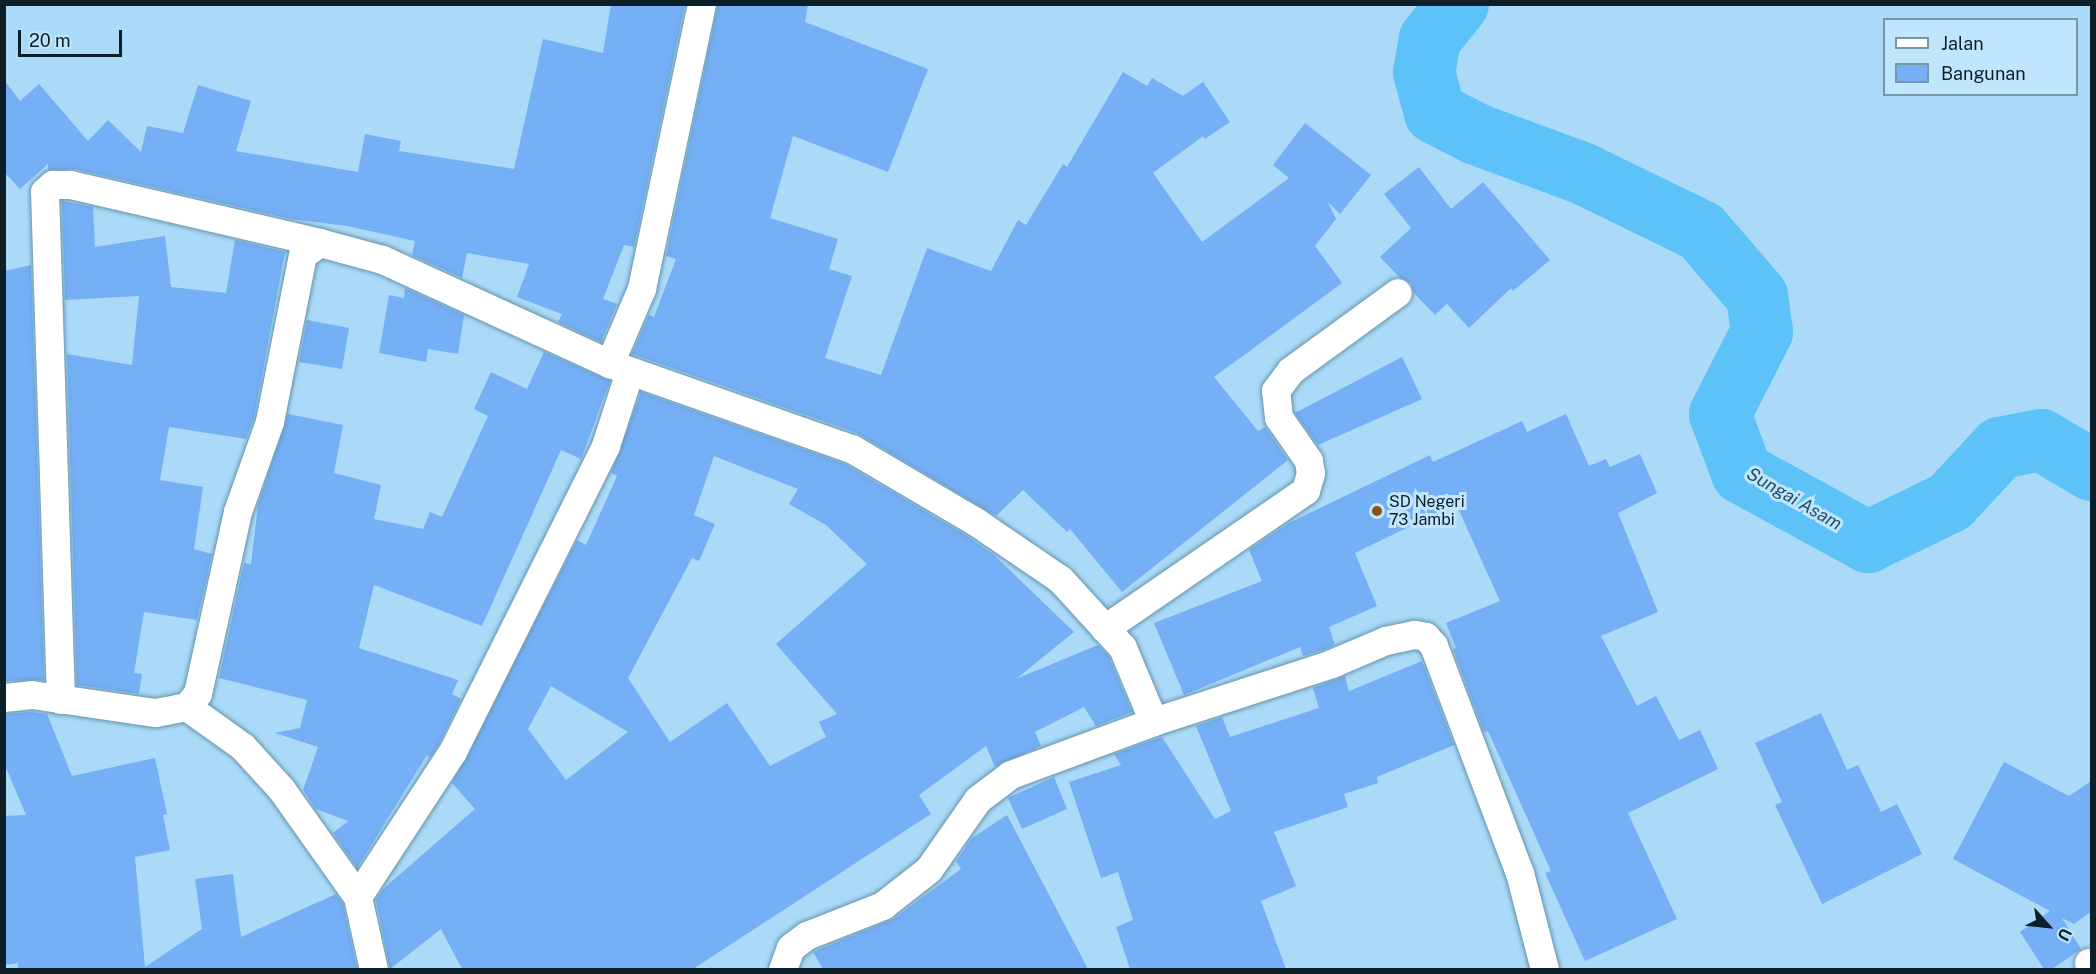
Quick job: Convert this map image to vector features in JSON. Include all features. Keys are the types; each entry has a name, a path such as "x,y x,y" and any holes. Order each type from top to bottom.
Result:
{"street":[{"path":"358,897 453,752 606,446 620,368 642,289 702,4"},
{"path":"61,700 45,192 53,184 71,185 320,243 383,260 620,368 852,449 976,522 1061,580 1123,648 1154,722"},
{"path":"4,699 32,695 156,713 187,707 198,694 238,512 270,422 303,255 320,243"},
{"path":"1105,629 1306,491 1310,482 1309,461 1279,418 1276,391 1291,371 1398,293"},
{"path":"783,969 791,948 807,936 883,906 929,870 978,800 1011,775 1154,722 1332,664 1404,635 1426,637 1434,646 1520,873 1545,969"},
{"path":"187,707 243,747 282,790 358,897 374,969"}],"building":[{"path":"611,4 685,4 634,247 624,245 603,299 617,304 601,342 558,322 562,314 517,297 529,264 467,253 462,278 412,255 415,241 347,226 291,219 75,169 48,170 48,164 20,189 4,172 4,80 20,101 39,84 88,141 108,120 141,152 147,126 183,133 198,85 251,101 236,151 358,172 365,134 401,141 399,151 514,169 543,39 603,53"},
{"path":"718,4 808,4 805,22 928,69 888,172 793,136 770,218 838,239 829,269 852,276 825,358 881,375 927,248 991,271 1018,220 1026,225 1063,164 1067,167 1123,72 1147,86 1152,78 1183,96 1203,82 1230,122 1205,139 1203,136 1153,173 1202,242 1289,178 1273,165 1305,123 1371,175 1340,214 1328,202 1336,219 1315,246 1342,283 1214,377 1258,431 1265,427 1288,460 1122,592 1070,529 1067,532 1023,490 996,516 857,433 632,354 649,315 654,317 676,259 666,256"},
{"path":"1419,167 1451,209 1483,182 1550,260 1513,291 1511,288 1469,328 1447,304 1435,315 1414,293 1411,283 1399,277 1380,257 1411,228 1384,194"},
{"path":"62,201 93,207 95,247 165,236 171,287 226,293 235,240 285,252 254,418 246,439 169,427 160,480 203,487 194,549 212,554 197,620 144,612 134,673 142,674 139,694 77,685 67,354 132,365 139,296 65,300"},
{"path":"31,265 44,680 4,681 4,271"},
{"path":"405,288 464,315 458,354 428,349 426,362 379,353 389,295 404,298"},
{"path":"307,320 349,328 342,369 299,362"},
{"path":"544,352 610,381 581,459 561,450 482,626 374,585 359,648 458,680 452,694 461,699 439,744 430,758 427,755 357,868 333,833 348,821 316,809 303,790 318,747 275,733 300,728 307,700 219,678 244,563 251,564 258,505 288,414 343,425 334,473 381,485 374,519 423,529 430,512 442,517 488,416 474,409 491,372 527,389"},
{"path":"1402,357 1422,399 1318,445 1295,413"},
{"path":"641,392 845,464 967,536 994,555 1074,632 1016,679 1098,645 1109,657 1132,712 1096,726 1084,707 1035,732 1041,746 995,767 986,746 919,795 931,814 693,969 462,969 441,929 390,969 376,900 383,889 475,809 452,783 577,540 586,545 617,476 611,473","holes":["714,456 798,489 789,504 826,525 867,564 776,644 837,714 819,722 826,737 770,766 727,703 670,742 628,678 692,558 699,561 715,524 694,515","551,686 628,732 566,780 528,729"]},
{"path":"1566,414 1589,466 1606,459 1610,467 1640,454 1657,493 1618,513 1658,612 1601,636 1637,706 1656,696 1679,740 1700,730 1718,769 1628,813 1677,919 1585,961 1545,873 1551,871 1488,731 1484,732 1453,649 1456,648 1446,623 1500,601 1456,504 1355,553 1377,606 1329,627 1335,645 1326,649 1303,656 1300,647 1184,695 1154,623 1262,581 1249,550 1289,523 1430,455 1433,462 1522,421 1527,432"},
{"path":"1422,661 1454,745 1377,777 1378,783 1344,794 1348,807 1274,832 1296,886 1261,901 1286,969 1130,969 1116,927 1133,920 1118,872 1101,878 1069,782 1121,765 1114,754 1162,737 1215,819 1231,811 1196,726 1222,717 1230,737 1319,708 1313,688 1345,676 1349,691"},
{"path":"32,712 47,714 72,776 155,758 167,814 163,815 170,850 135,857 145,967 202,929 195,879 233,874 241,937 336,894 343,904 357,969 18,969 18,963 4,965 4,816 26,815 4,763 4,714"},
{"path":"1821,713 1847,770 1858,765 1881,812 1897,804 1922,854 1822,904 1775,805 1782,802 1755,743"},
{"path":"2004,762 2069,796 2091,781 2091,912 2074,924 2062,918 2081,949 2052,969 2044,969 2020,932 2050,911 1953,859"},
{"path":"1054,777 1067,809 1022,829 1008,798"},
{"path":"1007,815 1088,969 823,969 813,952 893,919 961,869 956,861 972,838"}],"waterway":[{"name":"Sungai Asam","path":"1458,4 1430,39 1424,72 1435,113 1476,134 1584,174 1701,231 1757,296 1762,332 1720,414 1742,473 1868,542 1950,502 2000,448 2041,440 2092,470"}],"place":[{"name":"SD Negeri 73 Jambi","path":"1377,511"}]}
